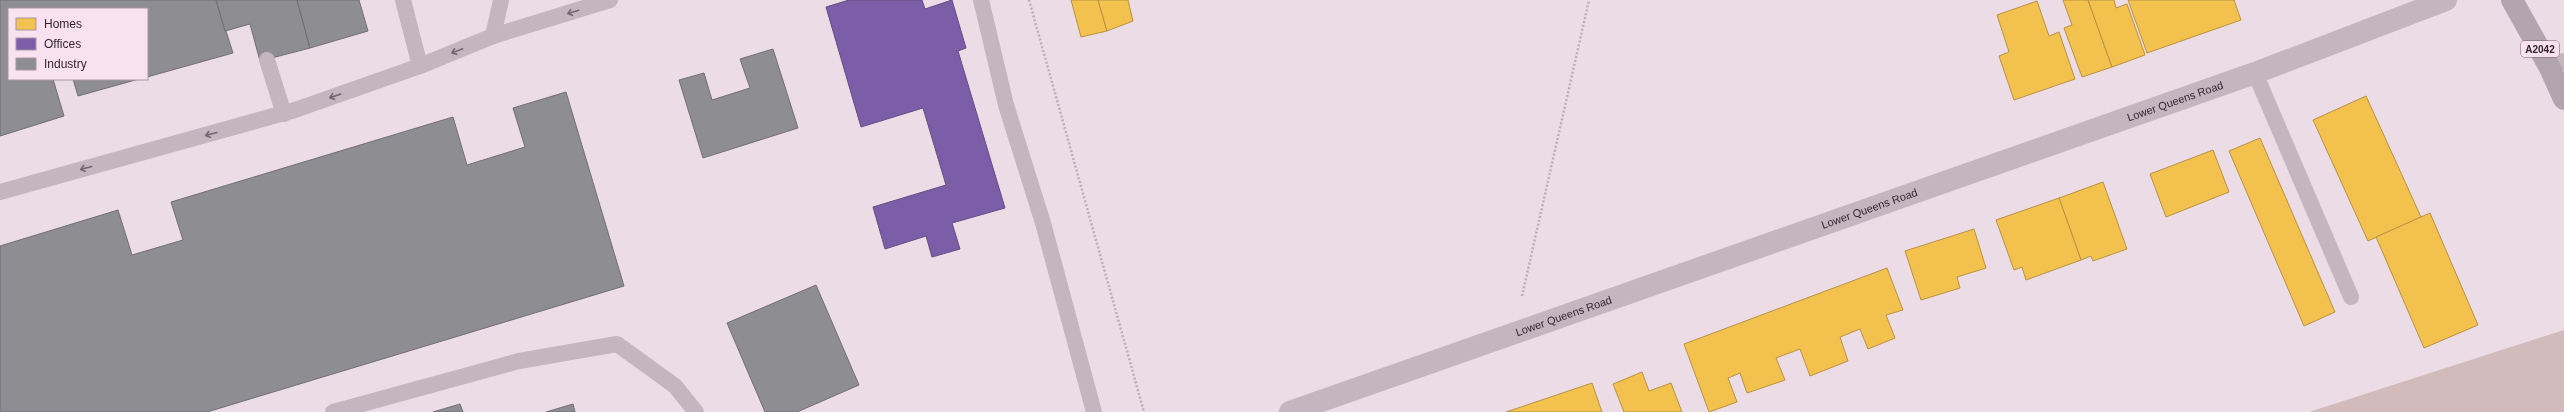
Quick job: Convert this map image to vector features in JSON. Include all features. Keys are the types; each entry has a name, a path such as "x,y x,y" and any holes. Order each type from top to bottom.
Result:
{"main road":[{"name":"A2042","path":"2512,0 2557,64 2564,99"}],"street":[{"name":"Lower Queens Road","path":"1290,412 2255,73 2446,0"}],"lane":[{"path":"403,0 420,66"},
{"path":"493,36 501,0"},
{"path":"0,192 284,114 420,66 493,36 610,0"},
{"path":"981,0 1006,105 1043,223 1094,412"},
{"path":"267,60 284,114"},
{"path":"2255,73 2351,297"},
{"path":"333,412 519,361 617,344 675,386 696,412"}],"path":[{"path":"1029,0 1144,412"},
{"path":"1513,333 1589,0"}],"shaded area":[{"path":"2564,330 2564,412 2309,412"}],"building: Homes":[{"path":"1071,0 1098,0 1107,31 1081,37"},
{"path":"1098,0 1128,0 1133,21 1107,31"},
{"path":"2063,0 2088,0 2112,67 2082,77 2064,28 2072,25"},
{"path":"2088,0 2114,0 2116,8 2127,4 2145,55 2112,67"},
{"path":"2128,0 2234,0 2241,20 2147,53"},
{"path":"2037,1 2049,36 2059,32 2075,79 2014,100 1999,56 2009,52 1997,15"},
{"path":"2366,96 2421,217 2368,241 2313,120"},
{"path":"2260,138 2335,312 2304,326 2229,151"},
{"path":"2213,150 2229,192 2166,217 2150,174"},
{"path":"2103,182 2127,249 2093,261 2091,256 2081,260 2059,198"},
{"path":"2059,198 2081,260 2026,280 2022,267 2014,270 1996,220"},
{"path":"2430,213 2478,325 2424,348 2376,237"},
{"path":"1974,229 1986,268 1957,277 1960,288 1921,300 1905,251"},
{"path":"1887,268 1903,310 1886,315 1895,338 1868,349 1860,329 1840,337 1848,361 1810,376 1800,349 1776,358 1785,380 1747,393 1740,373 1728,378 1737,402 1709,412 1684,344"},
{"path":"1642,372 1649,391 1671,383 1682,412 1624,412 1613,384"},
{"path":"1592,383 1602,412 1506,412"}],"building: Offices":[{"path":"849,0 922,0 925,9 952,0 966,48 958,51 1005,208 952,223 960,249 932,257 926,236 885,249 873,207 946,185 923,108 861,127 826,7"}],"building: Industry":[{"path":"0,0 216,0 233,53 148,77 148,8 8,8 8,80 53,80 64,116 0,136"},
{"path":"216,0 297,0 310,48 260,61 250,24 225,31"},
{"path":"297,0 359,0 368,31 310,48"},
{"path":"773,49 798,128 703,158 679,80 704,73 712,100 750,88 740,59"},
{"path":"73,80 135,80 78,96"},
{"path":"566,92 624,286 207,412 0,412 0,246 118,210 132,255 183,240 171,202 453,117 467,165 525,147 513,108"},
{"path":"816,285 859,385 797,412 765,412 727,323"},
{"path":"460,404 463,412 433,412"},
{"path":"573,404 575,412 546,412"}]}
